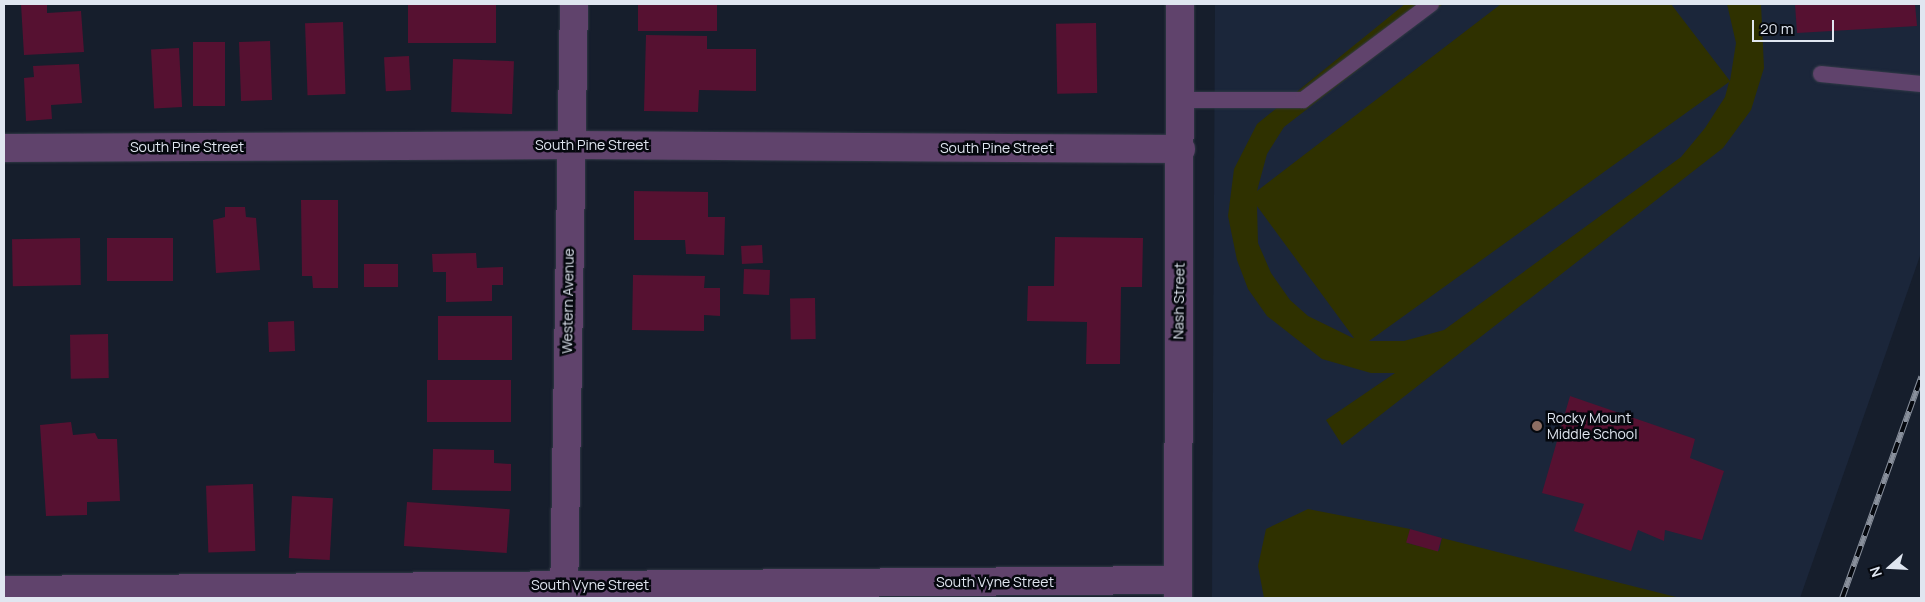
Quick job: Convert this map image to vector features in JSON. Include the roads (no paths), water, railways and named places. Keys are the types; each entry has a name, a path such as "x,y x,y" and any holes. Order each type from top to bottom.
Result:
{"street":[{"name":"Western Avenue","path":"564,592 574,4"},
{"name":"Nash Street","path":"1177,589 1181,149 1180,4"},
{"name":"South Pine Street","path":"4,148 571,145 1181,149"},
{"name":"South Vyne Street","path":"4,590 564,592 1177,589"}],"lane":[{"path":"1181,100 1303,100 1431,4"},
{"path":"1821,74 1921,84"}],"railway":[{"path":"1842,598 1921,377"}],"place":[{"name":"Rocky Mount Middle School","path":"1537,426"}]}
